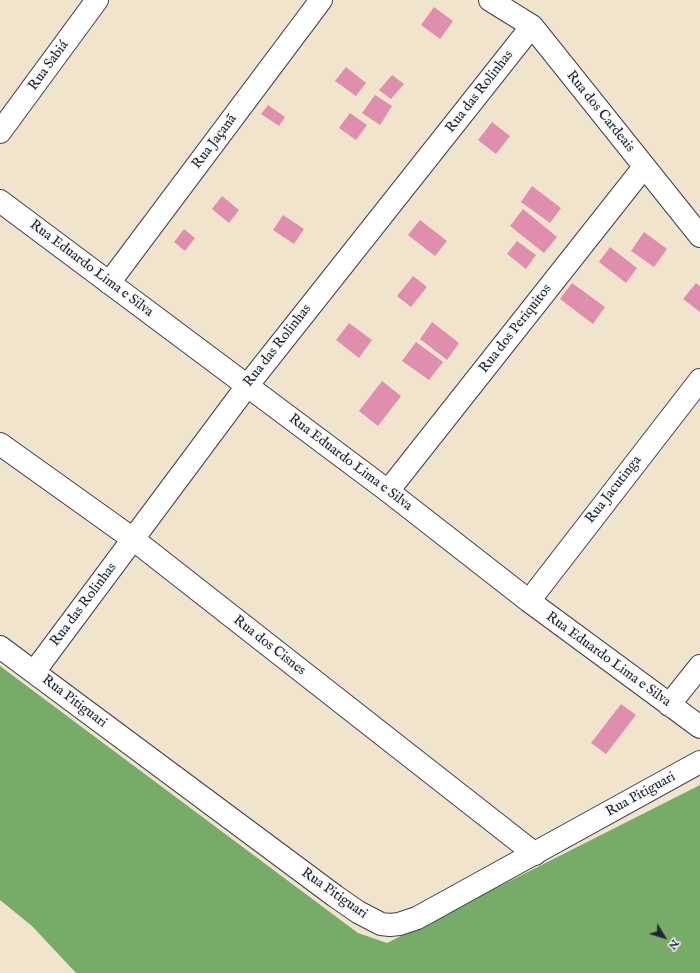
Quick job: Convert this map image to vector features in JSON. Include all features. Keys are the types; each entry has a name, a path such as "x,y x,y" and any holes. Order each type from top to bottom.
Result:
{"street":[{"name":"Rua Sabiá","path":"0,132 97,0"},
{"name":"Rua Jaçanã","path":"110,283 322,0"},
{"name":"Rua dos Cardeais","path":"490,0 532,26 700,236"},
{"name":"Rua das Rolinhas","path":"34,672 247,386 532,26"},
{"name":"Rua dos Periquitos","path":"388,491 644,167"},
{"name":"Rua Eduardo Lima e Silva","path":"0,201 388,491 529,601 700,727"},
{"name":"Rua Jacutinga","path":"529,601 700,380"},
{"name":"Rua dos Cisnes","path":"0,444 133,540 535,854"},
{"name":"Rua Pitiguari","path":"0,646 335,896 358,912 381,924 399,924 417,918 700,762"},
{"path":"669,705 700,666"}],"green space":[{"path":"0,666 358,933 387,943 700,785 700,973 76,973 32,926 0,900"}],"building":[{"path":"434,7 453,21 440,39 421,25"},
{"path":"346,67 366,83 356,96 335,81"},
{"path":"392,75 404,84 391,99 379,90"},
{"path":"375,95 392,106 380,125 362,113"},
{"path":"268,105 285,117 279,126 261,114"},
{"path":"350,113 367,125 356,140 339,128"},
{"path":"492,122 510,136 496,154 478,140"},
{"path":"532,186 561,208 550,223 521,202"},
{"path":"222,196 239,210 229,223 212,209"},
{"path":"523,209 557,237 544,253 510,226"},
{"path":"283,215 304,229 294,244 273,230"},
{"path":"420,220 447,241 435,256 408,235"},
{"path":"184,229 195,238 185,251 174,242"},
{"path":"644,232 667,249 654,267 631,251"},
{"path":"517,241 536,255 526,269 507,254"},
{"path":"610,247 637,268 626,283 599,262"},
{"path":"413,276 427,287 411,307 397,296"},
{"path":"572,283 605,307 593,324 560,299"},
{"path":"696,283 700,286 700,312 683,299"},
{"path":"432,322 459,343 447,360 420,339"},
{"path":"349,323 372,340 359,358 336,340"},
{"path":"416,342 443,362 429,380 402,361"},
{"path":"382,381 401,396 378,426 359,411"},
{"path":"621,704 636,715 606,754 591,743"}]}
